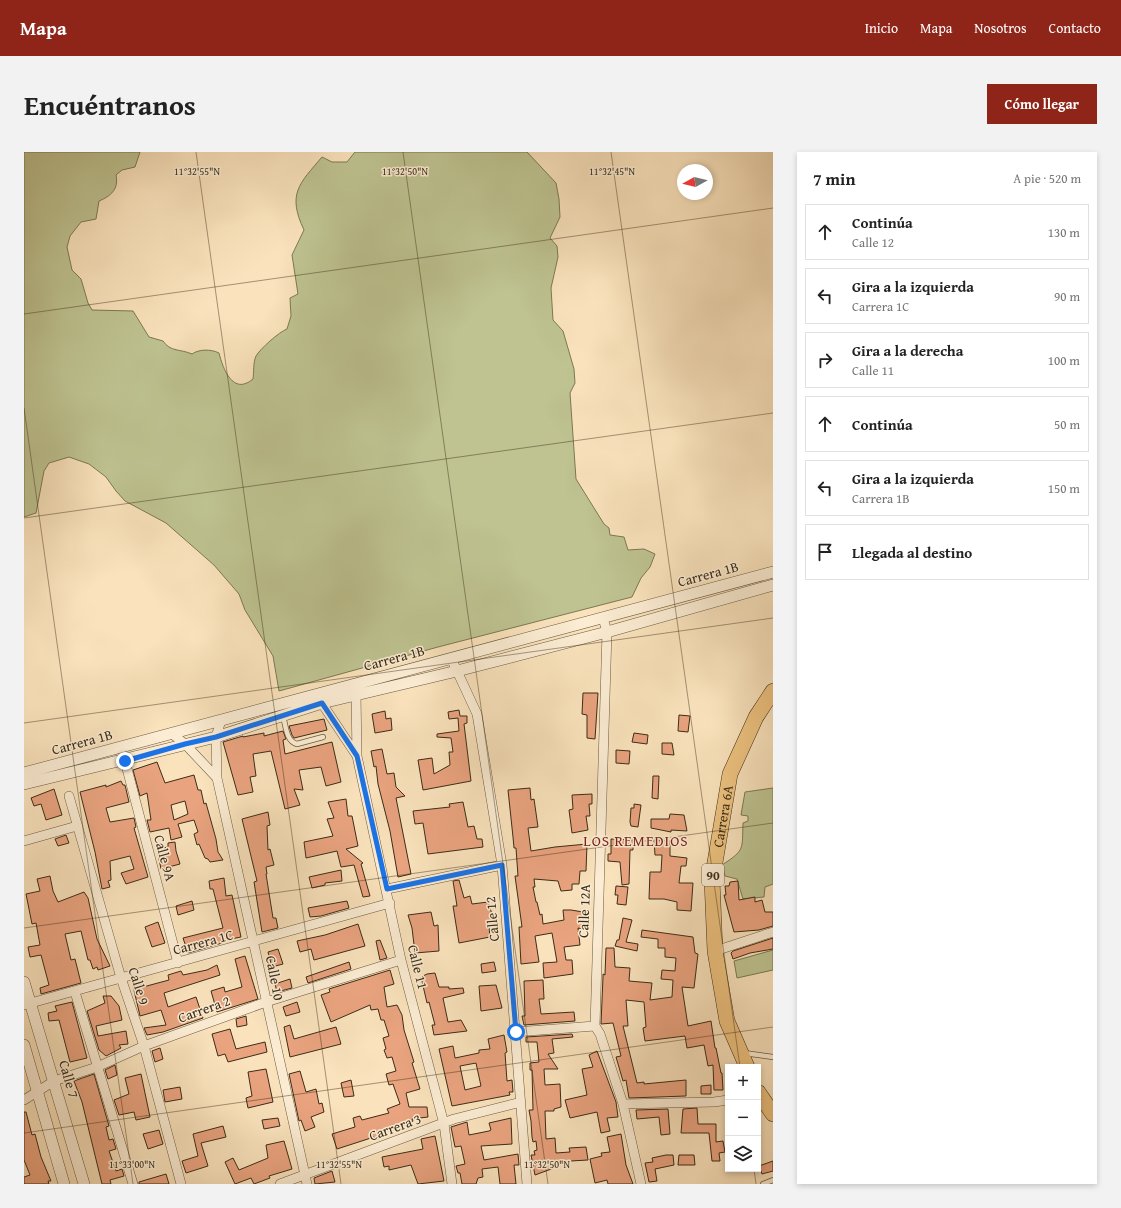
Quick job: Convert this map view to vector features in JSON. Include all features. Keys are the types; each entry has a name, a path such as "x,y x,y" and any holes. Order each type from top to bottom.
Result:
{"highway":[{"name":"Carrera 6A","path":"746,1064 726,1021 715,951 712,880 730,774 756,717 773,691"},
{"path":"761,1096 773,1114"}],"street":[{"name":"Carrera 1B","path":"355,690 451,658 773,572"},
{"name":"Carrera 1B","path":"24,773 221,720 355,690 457,671 607,632 773,585"},
{"name":"Calle 12A","path":"603,618 607,632 595,1026 600,1034 623,1104 641,1184"},
{"name":"Calle 12","path":"451,658 477,714 502,865 527,1184"},
{"path":"355,690 357,756"},
{"name":"Carrera 1B","path":"24,784 125,761 216,737 283,716 318,699"},
{"path":"318,699 357,756"},
{"name":"Calle 10","path":"221,720 216,737 217,778 307,1184"},
{"path":"171,733 185,744 217,778"},
{"name":"Calle 11","path":"357,756 387,889 401,960 444,1124 452,1184"},
{"name":"Calle 9A","path":"125,761 178,963"},
{"path":"24,793 38,780"},
{"name":"Calle 9","path":"69,796 76,826 121,978 144,1046 181,1184"},
{"path":"24,840 76,826"},
{"path":"387,889 502,865"},
{"name":"Carrera 1C","path":"28,1005 121,978 254,943 390,903"},
{"path":"715,951 773,932"},
{"name":"Carrera 2","path":"24,1100 54,1081 97,1067 144,1046 266,1002 401,960"},
{"name":"Calle 7","path":"24,982 28,1005 54,1081 84,1184"},
{"path":"75,992 133,1184"},
{"path":"516,1032 595,1026"},
{"path":"24,1045 64,1184"},
{"path":"623,1104 725,1100"},
{"name":"Carrera 3","path":"280,1184 444,1124 490,1109 521,1102"}],"lane":[{"path":"283,716 289,740 293,743 297,744 323,737"},
{"path":"740,1052 773,1057"},
{"path":"763,1184 773,1180"}],"green space":[{"path":"24,152 140,152 135,167 122,170 116,175 117,180 115,188 107,197 99,201 96,219 81,222 70,236 67,247 72,270 81,279 88,303 92,310 133,311 149,337 163,341 169,347 192,354 205,350 219,353 226,373 235,382 240,384 246,383 253,379 255,359 261,349 287,329 291,316 290,298 298,294 292,255 304,230 296,207 296,198 302,182 322,157 332,162 347,162 355,152 527,152 556,183 559,199 560,217 550,238 557,246 558,257 551,288 553,320 563,331 574,369 575,383 570,393 576,479 604,524 609,528 610,535 624,537 628,550 644,549 655,554 650,567 641,578 632,597 438,647 279,691 273,656 245,610 239,594 214,565 166,523 125,501 106,477 89,464 69,457 49,463 44,471 36,513 24,517"},
{"path":"773,788 773,884 765,887 764,897 743,899 737,879 725,876 722,865 735,856 741,848 743,839 743,823 748,821 748,816 741,815 745,792"},
{"path":"773,950 773,970 737,978 734,961"}],"building":[{"path":"583,693 598,693 595,739 587,738 587,715 582,714"},
{"path":"459,710 460,716 467,716 467,723 464,724 471,781 423,790 418,760 432,758 434,774 450,765 449,752 453,752 451,738 437,737 437,734 459,731 458,718 449,719 448,712"},
{"path":"385,711 386,719 391,718 392,730 375,733 372,714"},
{"path":"679,715 690,716 688,732 678,731"},
{"path":"324,719 327,730 294,738 292,735 289,726"},
{"path":"283,731 286,739 283,740 285,754 332,742 341,782 326,786 321,767 299,770 303,790 294,789 300,805 285,809 271,751 253,754 256,776 250,777 253,792 238,795 223,742 243,736 264,733 264,736"},
{"path":"634,733 648,735 647,744 632,742"},
{"path":"662,743 672,743 674,755 662,754"},
{"path":"382,749 387,774 394,773 396,787 405,796 396,798 411,874 398,877 390,831 378,784 376,766 374,767 371,751"},
{"path":"616,750 630,751 629,764 616,763"},
{"path":"157,762 165,783 194,775 198,790 201,790 204,804 206,803 218,852 223,860 210,862 205,858 199,844 197,845 194,834 198,832 194,820 178,824 182,837 171,840 169,828 150,832 147,820 151,820 147,793 140,796 133,770","holes":["185,801 188,814 174,820 171,805"]},
{"path":"653,776 659,776 658,799 652,798"},
{"path":"121,781 123,785 125,785 129,802 106,808 110,822 134,818 136,827 134,828 148,877 126,884 121,873 134,869 130,856 110,861 111,880 108,881 110,887 102,889 95,852 80,792 106,785 106,787"},
{"path":"530,788 531,800 534,799 538,827 528,828 531,851 587,844 586,871 580,871 579,884 572,884 572,890 561,891 558,881 534,879 535,887 533,887 540,915 542,914 543,924 564,920 563,910 583,912 583,929 578,928 580,945 564,947 566,960 572,960 573,974 544,978 543,963 557,962 552,933 535,936 539,962 521,964 519,927 522,927 515,876 518,876 516,848 514,848 508,790"},
{"path":"54,789 62,815 46,820 41,804 34,806 31,798"},
{"path":"592,794 592,804 589,804 590,816 586,816 588,830 572,833 569,810 573,809 572,795"},
{"path":"346,799 348,816 352,816 358,846 346,849 363,863 361,864 370,896 363,897 354,865 341,867 337,851 306,858 304,842 333,836 327,819 334,818 328,802"},
{"path":"463,802 468,827 474,826 477,839 482,839 483,847 428,854 423,823 415,824 413,811 450,807 449,804"},
{"path":"634,804 641,805 638,827 631,826 630,822 631,808 634,808"},
{"path":"268,812 270,825 267,826 268,850 270,849 274,865 266,867 266,874 273,918 276,918 278,928 262,932 254,882 257,881 242,819"},
{"path":"670,814 684,815 687,831 671,830 671,832 651,828 651,819 669,819"},
{"path":"66,835 69,843 58,846 55,839"},
{"path":"611,839 633,840 633,850 630,850 629,884 622,885 620,862 608,861 608,854 611,854"},
{"path":"654,840 670,841 670,856 687,858 686,866 681,866 679,883 693,883 691,911 677,910 677,902 664,899 649,899 650,872 661,872 662,855 655,855"},
{"path":"175,842 180,864 161,869 157,849 168,847 168,843"},
{"path":"341,870 342,881 325,883 325,885 312,888 309,877"},
{"path":"50,876 53,891 58,902 84,892 88,898 97,939 110,966 98,970 97,967 93,969 90,960 88,960 81,931 65,934 71,960 75,959 81,983 41,994 40,988 49,985 41,955 30,957 28,947 40,945 36,923 32,924 26,894 40,891 37,879"},
{"path":"224,878 226,896 232,895 241,937 221,941 222,943 188,953 183,938 223,928 213,889 210,889 209,881"},
{"path":"459,880 464,898 470,896 472,904 488,902 496,926 489,926 490,937 459,943 453,906 457,906 453,881"},
{"path":"738,881 739,900 755,897 755,902 762,900 765,912 773,912 773,926 759,930 734,932 724,895 726,895 725,886 729,886 730,882"},
{"path":"616,886 628,887 626,905 617,904 618,895 615,895"},
{"path":"192,901 194,910 178,915 176,906"},
{"path":"347,901 349,908 321,916 310,917 308,908"},
{"path":"431,912 434,926 438,925 439,951 415,953 412,928 408,915"},
{"path":"623,918 632,920 626,942 638,944 637,951 615,946 617,940 619,940"},
{"path":"158,922 165,943 152,947 145,927"},
{"path":"358,924 365,946 314,960 311,949 300,952 297,941 325,935"},
{"path":"642,930 693,937 695,953 698,954 694,988 682,987 688,1026 711,1021 715,1048 722,1073 723,1090 714,1090 713,1065 708,1066 704,1045 687,1048 685,1036 645,1041 643,1028 646,1027 644,1002 626,1000 628,1026 623,1026 637,1083 644,1082 644,1084 686,1080 686,1096 629,1098 626,1080 623,1081 616,1057 621,1056 613,1023 601,1024 603,974 605,975 606,948 614,948 615,967 630,968 629,981 652,983 650,1000 672,997 673,980 661,979 662,970 675,971 676,958 665,957 665,948 658,948 658,939 641,937"},
{"path":"773,938 773,949 750,953 733,959 731,953 733,951"},
{"path":"380,940 387,958 380,960 376,941"},
{"path":"278,949 283,964 272,967 268,952"},
{"path":"245,956 258,999 217,1012 211,991 224,987 225,992 242,987 235,959"},
{"path":"349,962 351,969 308,983 306,977"},
{"path":"494,962 496,971 482,973 481,964"},
{"path":"217,965 220,975 164,993 168,1007 196,997 203,1018 163,1032 147,1035 144,1028 166,1025 161,1010 140,1016 133,986 142,984 143,987 169,980 168,975 181,971 183,975 207,970"},
{"path":"390,970 394,984 384,987 387,1007 397,1005 402,1015 404,1030 414,1062 412,1063 420,1089 406,1093 409,1107 427,1107 428,1117 412,1119 413,1121 396,1129 383,1132 384,1136 375,1140 374,1137 337,1149 332,1134 355,1127 353,1118 360,1116 362,1120 389,1113 387,1109 400,1104 393,1084 389,1085 386,1074 396,1071 392,1057 387,1058 384,1050 386,1049 383,1038 389,1036 384,1020 381,1020 378,1009 371,1010 370,1005 331,1022 321,995 330,992 329,989"},
{"path":"435,973 439,987 449,987 449,989 463,988 464,993 443,998 448,1022 461,1020 467,1031 434,1035 432,1025 435,1025 429,1002 427,1003 421,977 427,974"},
{"path":"290,979 292,988 277,992 275,984"},
{"path":"543,980 544,999 539,999 541,1014 574,1012 575,1021 524,1025 522,1016 525,1016 524,981"},
{"path":"496,985 502,1008 481,1011 479,986"},
{"path":"103,996 111,996 119,1006 122,1020 96,1026 98,1036 126,1031 128,1044 119,1045 121,1048 106,1056 99,1050 87,1011 105,1003"},
{"path":"72,1002 87,1058 70,1062 59,1020 49,1021 48,1013 57,1011 55,1006"},
{"path":"297,1002 300,1012 286,1016 283,1007"},
{"path":"246,1016 247,1025 237,1027 236,1019"},
{"path":"290,1025 294,1039 336,1027 341,1044 290,1057 284,1027"},
{"path":"230,1029 236,1049 265,1042 267,1052 228,1062 225,1054 218,1056 212,1034"},
{"path":"572,1034 573,1037 552,1039 554,1053 548,1054 558,1069 544,1069 545,1085 560,1084 561,1107 554,1109 554,1111 545,1111 546,1139 555,1138 556,1153 570,1152 569,1148 586,1147 588,1160 553,1162 554,1168 535,1175 531,1155 535,1155 534,1151 537,1150 536,1141 533,1142 532,1137 529,1110 533,1110 532,1070 530,1070 530,1063 539,1062 537,1042 526,1042 526,1037"},
{"path":"504,1035 507,1052 505,1053 507,1081 512,1080 513,1092 509,1092 510,1095 452,1106 439,1049 453,1046 455,1058 479,1053 479,1050 490,1049 488,1039","holes":["476,1063 481,1086 465,1090 460,1066"]},
{"path":"160,1048 163,1059 155,1062 152,1051"},
{"path":"597,1051 616,1102 618,1117 607,1118 610,1131 601,1133 597,1112 570,1118 565,1100 587,1095 582,1069 593,1067 589,1055"},
{"path":"115,1065 117,1075 108,1079 105,1070"},
{"path":"266,1069 273,1102 248,1108 246,1098 252,1096 248,1072"},
{"path":"300,1071 306,1092 316,1089 319,1104 322,1103 324,1112 311,1117 315,1127 305,1131 301,1120 299,1121 289,1074"},
{"path":"94,1074 109,1126 106,1127 109,1140 113,1139 116,1149 109,1151 116,1171 122,1169 124,1176 110,1180 111,1184 102,1184 82,1102 74,1081"},
{"path":"141,1074 150,1117 136,1120 134,1112 119,1115 114,1100 129,1094 125,1078"},
{"path":"351,1080 354,1096 344,1097 341,1083"},
{"path":"711,1085 711,1094 701,1094 701,1086"},
{"path":"180,1087 182,1099 165,1102 163,1090"},
{"path":"697,1108 698,1124 716,1124 716,1142 723,1141 725,1152 719,1153 720,1161 712,1161 709,1133 681,1133 683,1109"},
{"path":"668,1109 670,1134 661,1135 659,1117 637,1119 636,1110"},
{"path":"24,1112 26,1112 32,1135 35,1134 41,1157 51,1181 48,1181 49,1184 24,1184 24,1177 30,1175 24,1160"},
{"path":"278,1118 280,1126 264,1129 262,1120"},
{"path":"511,1118 512,1144 481,1146 484,1160 518,1154 519,1165 514,1165 516,1184 500,1184 498,1167 482,1169 483,1177 478,1178 476,1184 462,1184 460,1173 458,1173 456,1166 465,1164 461,1146 455,1147 451,1127 467,1122 469,1135 489,1131 491,1130 489,1123"},
{"path":"223,1126 226,1137 201,1143 208,1166 186,1173 182,1161 198,1156 193,1134"},
{"path":"159,1130 163,1144 148,1149 143,1134"},
{"path":"621,1134 626,1165 633,1184 608,1184 607,1180 595,1183 590,1159 602,1156 601,1153 610,1152 607,1137"},
{"path":"435,1136 444,1181 418,1184 411,1165 389,1170 389,1166 384,1167 382,1157 423,1149 421,1139"},
{"path":"284,1141 292,1169 269,1176 270,1178 254,1184 251,1178 235,1184 225,1162 233,1158 239,1170 268,1158 266,1145"},
{"path":"673,1155 674,1165 655,1169 657,1181 649,1182 645,1163 653,1162 652,1158"},
{"path":"679,1155 694,1155 695,1165 678,1165"},
{"path":"773,1161 773,1171 762,1174 761,1165"},
{"path":"332,1171 335,1182 315,1184 314,1178"},
{"path":"166,1174 169,1184 139,1184 139,1182"}],"district":[{"name":"LOS REMEDIOS","path":"636,840"}],"route":[{"path":"125,761 216,737 322,703 357,756 387,889 502,865 516,1032"}]}
